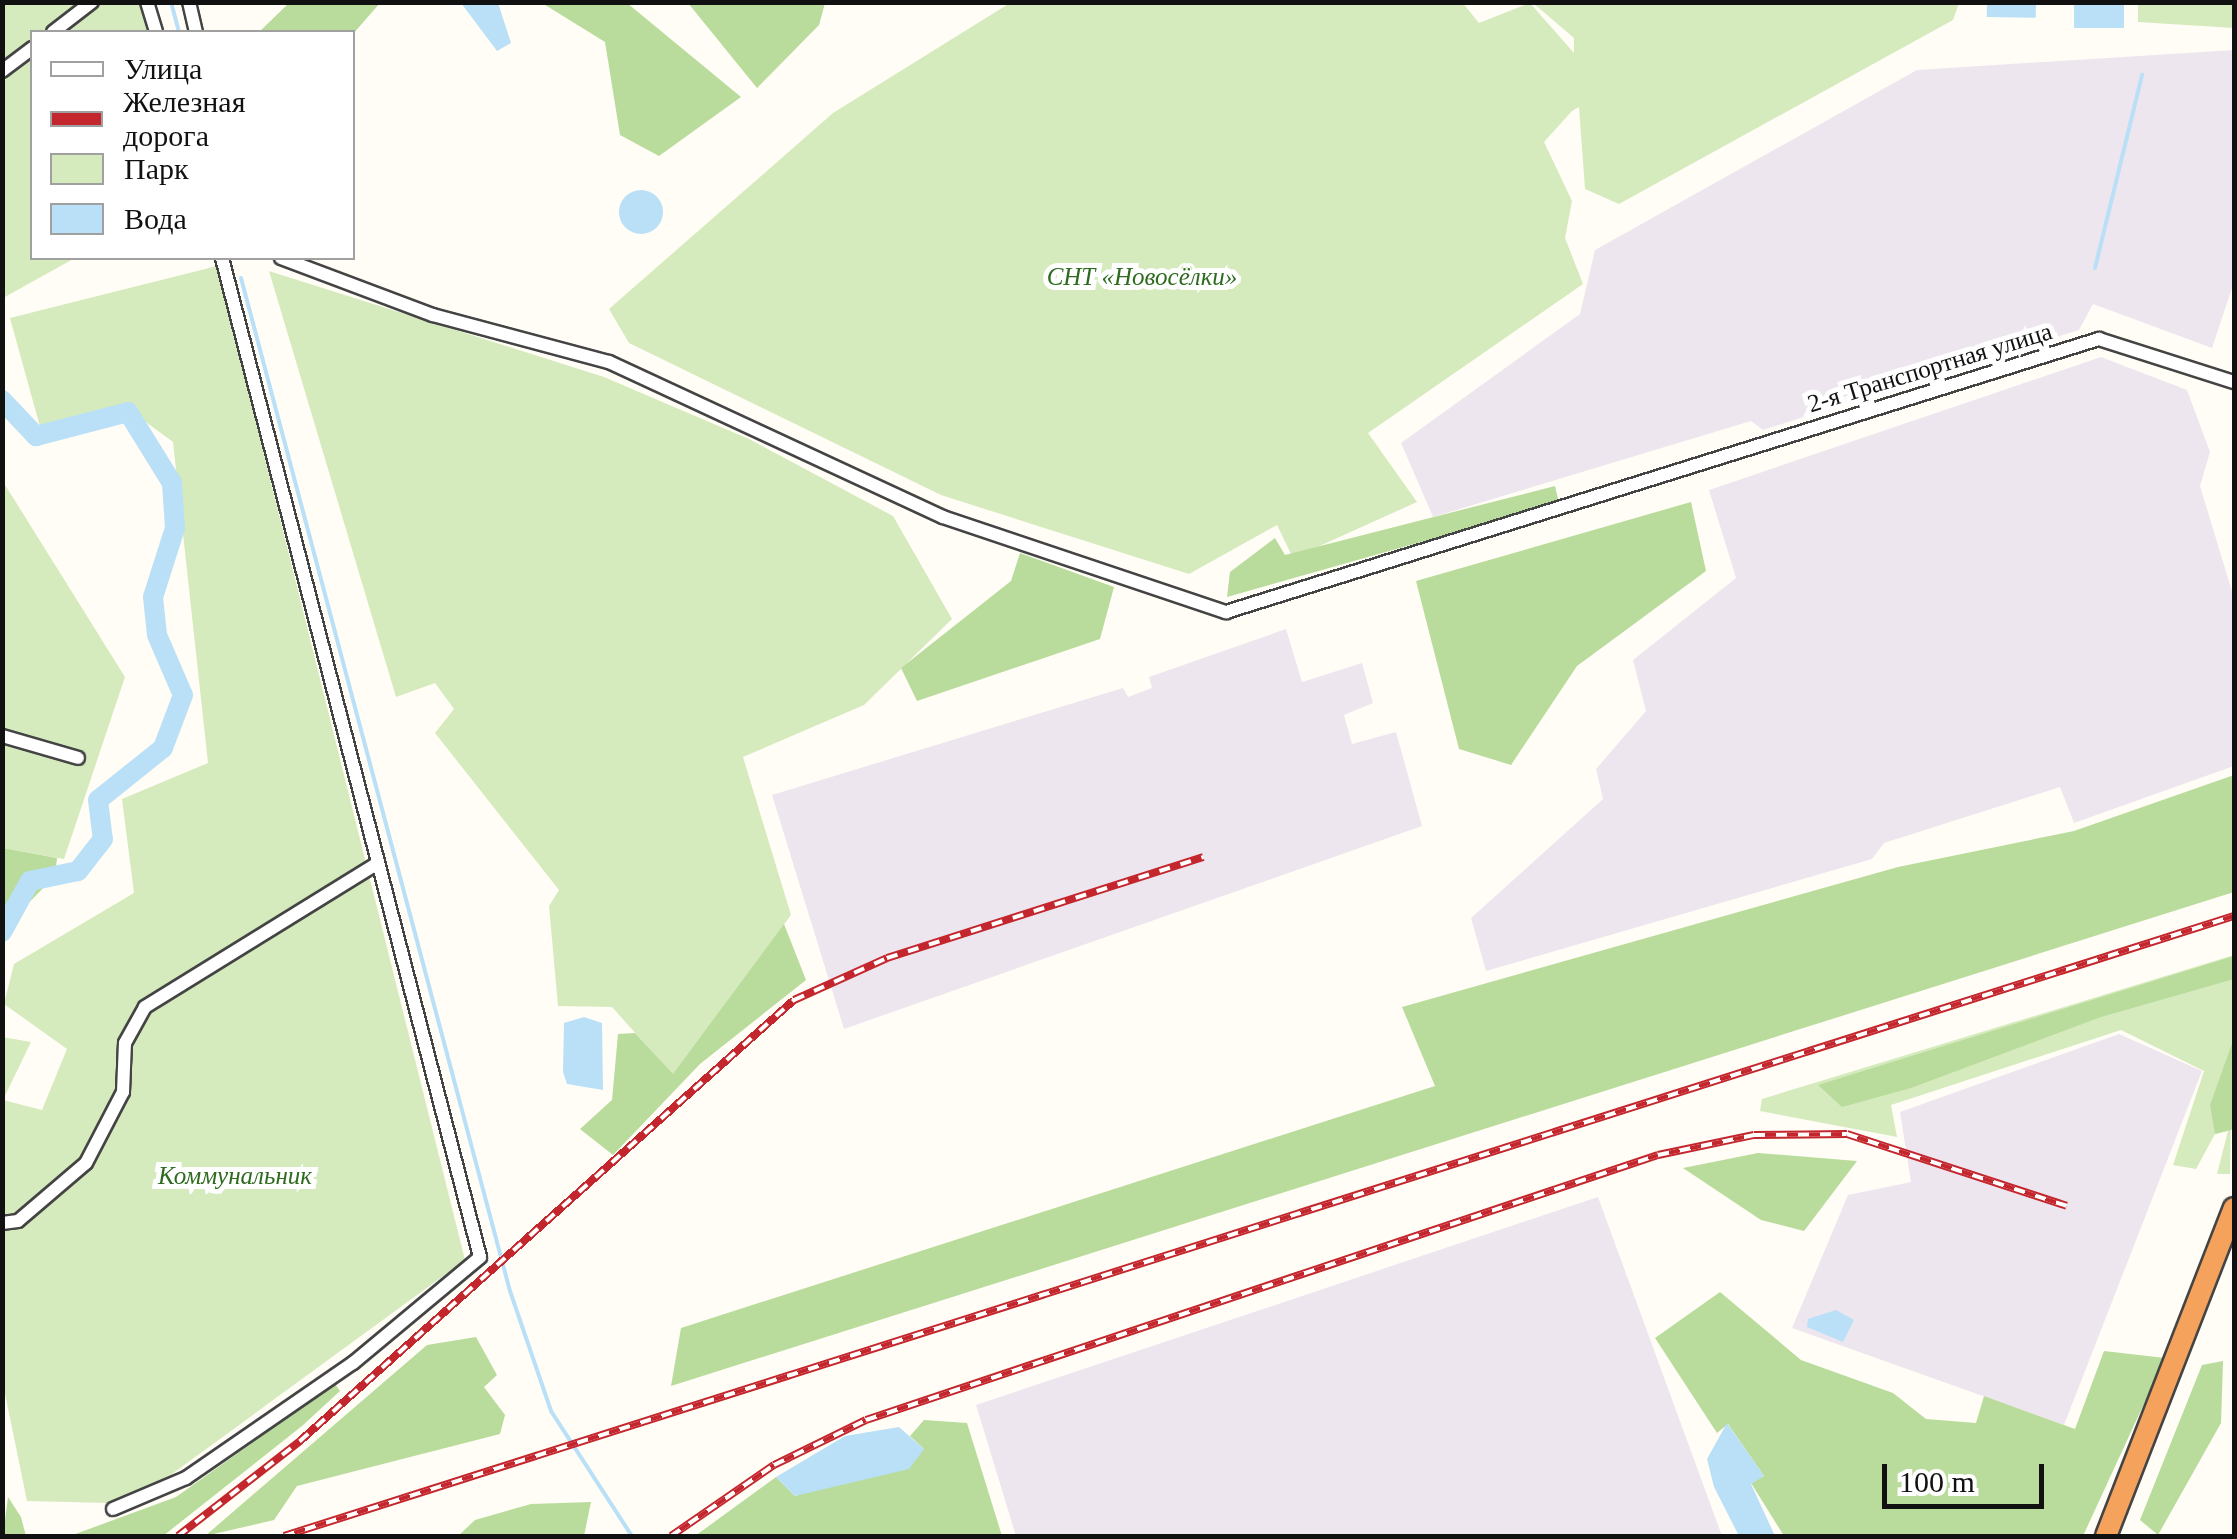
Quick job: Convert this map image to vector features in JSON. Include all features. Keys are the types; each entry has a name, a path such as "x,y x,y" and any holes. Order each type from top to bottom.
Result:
{"highway":[{"path":"2106,1536 2234,1208"}],"street":[{"path":"56,30 92,2"},
{"path":"147,2 155,30"},
{"path":"189,2 196,30"},
{"path":"2,71 30,50"},
{"path":"113,1509 186,1478 353,1363 480,1256 375,865 223,260"},
{"name":"2-я Транспортная улица","path":"287,260 433,315 610,362 942,517 1226,612 2099,340 2234,382"},
{"path":"2,736 78,758"},
{"path":"2,1224 18,1221 86,1163 123,1092 125,1043 145,1007 375,865"}],"shaded area":[{"path":"2234,50 2234,282 2212,348 2093,304 2079,330 1763,430 1751,421 1433,517 1401,443 1580,314 1595,250 1917,70"},
{"path":"2101,357 2187,390 2210,452 2200,486 2234,598 2234,766 2074,823 2060,787 1884,843 1872,859 1486,971 1471,918 1603,799 1596,769 1646,711 1633,660 1736,578 1709,490"},
{"path":"1286,629 1302,682 1362,663 1373,703 1344,715 1352,744 1396,732 1422,826 844,1029 772,795 1123,688 1128,697 1152,688 1149,677"},
{"path":"2119,1034 2202,1071 2064,1425 1792,1328 1848,1195 1911,1182 1900,1112"},
{"path":"1598,1197 1722,1536 1016,1536 976,1405"}],"green space":[{"path":"289,2 380,3 355,32 261,30"},
{"name":"СНТ «Новосёлки»","path":"1462,2 1479,23 1530,3 1574,53 1574,38 1533,3 1959,3 1953,20 1619,204 1585,189 1579,107 1572,111 1544,142 1572,201 1565,238 1583,284 1368,433 1417,502 1293,558 1277,525 1189,574 941,495 629,343 609,309 833,113 1010,3"},
{"path":"3,3 140,3 147,30 30,30 30,260 71,260 3,298"},
{"path":"542,3 627,3 741,97 659,156 620,135 605,42"},
{"path":"688,3 825,3 819,25 757,88"},
{"path":"2138,3 2234,3 2234,28 2138,22"},
{"name":"Коммунальник","path":"217,266 465,1260 161,1482 108,1503 27,1501 3,1384 2,1037 31,1042 3,1100 42,1110 67,1049 4,1004 14,964 134,893 122,799 208,763 173,442 135,414 42,434 10,318"},
{"path":"269,271 604,377 749,439 893,516 952,619 864,705 743,757 791,915 673,1075 612,1007 558,1006 549,906 559,890 435,733 454,709 435,683 396,697"},
{"path":"2,480 125,677 64,859 3,848"},
{"path":"1555,486 1559,503 1227,597 1230,572 1275,538 1285,555"},
{"path":"1691,502 1706,571 1577,666 1511,765 1459,749 1416,581"},
{"path":"1020,553 1114,587 1100,639 917,701 901,668 1011,581"},
{"path":"2234,775 2234,892 671,1386 681,1328 1435,1086 1402,1007 1898,867 2074,831"},
{"path":"3,848 57,858 55,876 3,929"},
{"path":"784,924 806,980 700,1064 613,1155 580,1129 612,1100 618,1034 635,1033 673,1074"},
{"path":"2234,955 2230,1174 2217,1174 2228,1131 2215,1134 2196,1169 2173,1165 2204,1071 2121,1030 1891,1105 1897,1137 1760,1111 1762,1099"},
{"path":"2234,956 2234,979 2101,1017 1911,1088 1842,1107 1818,1085"},
{"path":"2234,1038 2234,1129 2215,1134 2210,1105"},
{"path":"1758,1153 1857,1161 1804,1231 1761,1220 1683,1168"},
{"path":"1720,1292 1801,1360 1893,1393 1926,1419 1976,1423 1984,1396 2075,1429 2104,1351 2165,1358 2083,1536 1784,1536 1751,1483 1764,1476 1728,1424 1717,1433 1655,1338"},
{"path":"476,1337 497,1375 484,1387 505,1415 500,1434 297,1486 274,1520 205,1536 427,1345"},
{"path":"2223,1361 2221,1423 2158,1535 2140,1520 2202,1365"},
{"path":"335,1384 340,1391 302,1426 163,1536 70,1536 176,1497"},
{"path":"924,1420 967,1423 1002,1536 695,1536 776,1477 795,1496 924,1449 910,1436"},
{"path":"8,1497 21,1517 26,1536 3,1536"},
{"path":"591,1502 584,1536 458,1536 475,1520 531,1504"}],"water":[{"path":"1987,2 2036,3 2036,18 1987,17"},
{"path":"461,3 498,3 511,43 497,51"},
{"path":"2074,3 2124,3 2124,28 2074,28"},
{"path":"641,190 657,196 663,212 657,228 641,234 625,228 619,212 625,196"},
{"path":"584,1017 602,1023 603,1090 567,1084 563,1072 564,1023"},
{"path":"1836,1310 1854,1320 1843,1342 1807,1327 1808,1319"},
{"path":"1727,1423 1764,1476 1751,1484 1775,1536 1739,1536 1714,1487 1707,1459"},
{"path":"899,1427 924,1449 909,1469 795,1496 776,1477 845,1436"}],"waterway":[{"path":"171,2 178,30"},
{"path":"2095,268 2142,75"},
{"path":"241,278 510,1291 551,1411 632,1536"},
{"path":"2,400 36,436 128,412 172,483 175,528 153,597 157,635 183,695 163,748 98,800 103,839 78,871 30,881 2,932"}],"railway":[{"path":"178,1536 300,1441 794,1000 887,958 1203,857"},
{"path":"284,1536 2234,916"},
{"path":"671,1536 774,1465 866,1420 1658,1155 1754,1135 1847,1134 2067,1206"}]}
